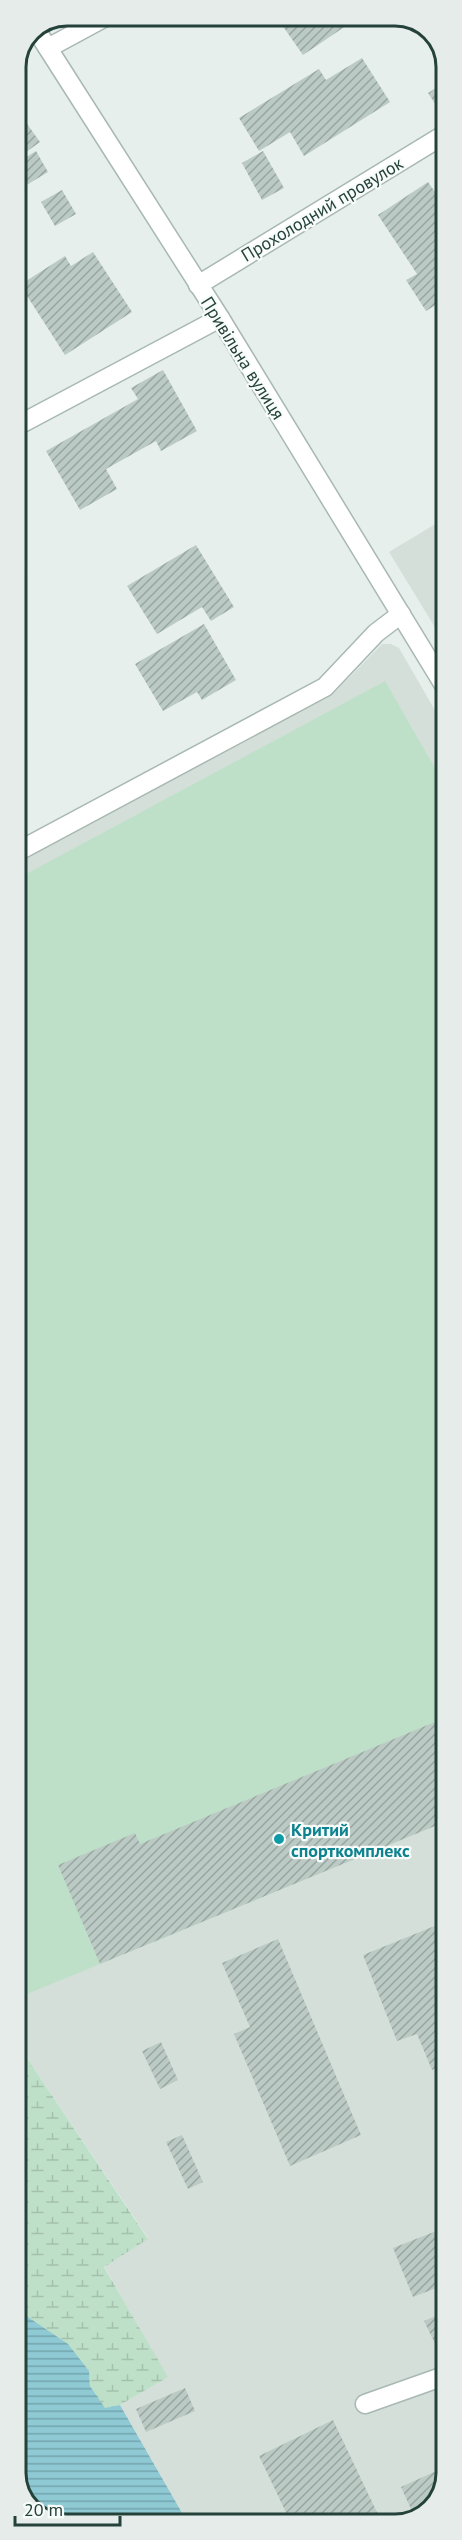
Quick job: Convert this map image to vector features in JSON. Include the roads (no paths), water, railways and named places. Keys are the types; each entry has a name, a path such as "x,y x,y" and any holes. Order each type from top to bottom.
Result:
{"street":[{"path":"48,48 89,26"},
{"name":"Привільна вулиця","path":"40,36 220,318 436,672"},
{"name":"Прохолодний провулок","path":"198,285 436,140"},
{"path":"26,421 220,318"},
{"path":"26,847 325,687 376,633 400,614"},
{"path":"365,2404 436,2379"}],"water":[{"path":"26,2316 68,2344 89,2371 90,2386 105,2408 120,2405 183,2514 64,2514 42,2506 32,2496 26,2479"}],"place":[{"name":"Критий спорткомплекс","path":"279,1839"}]}
